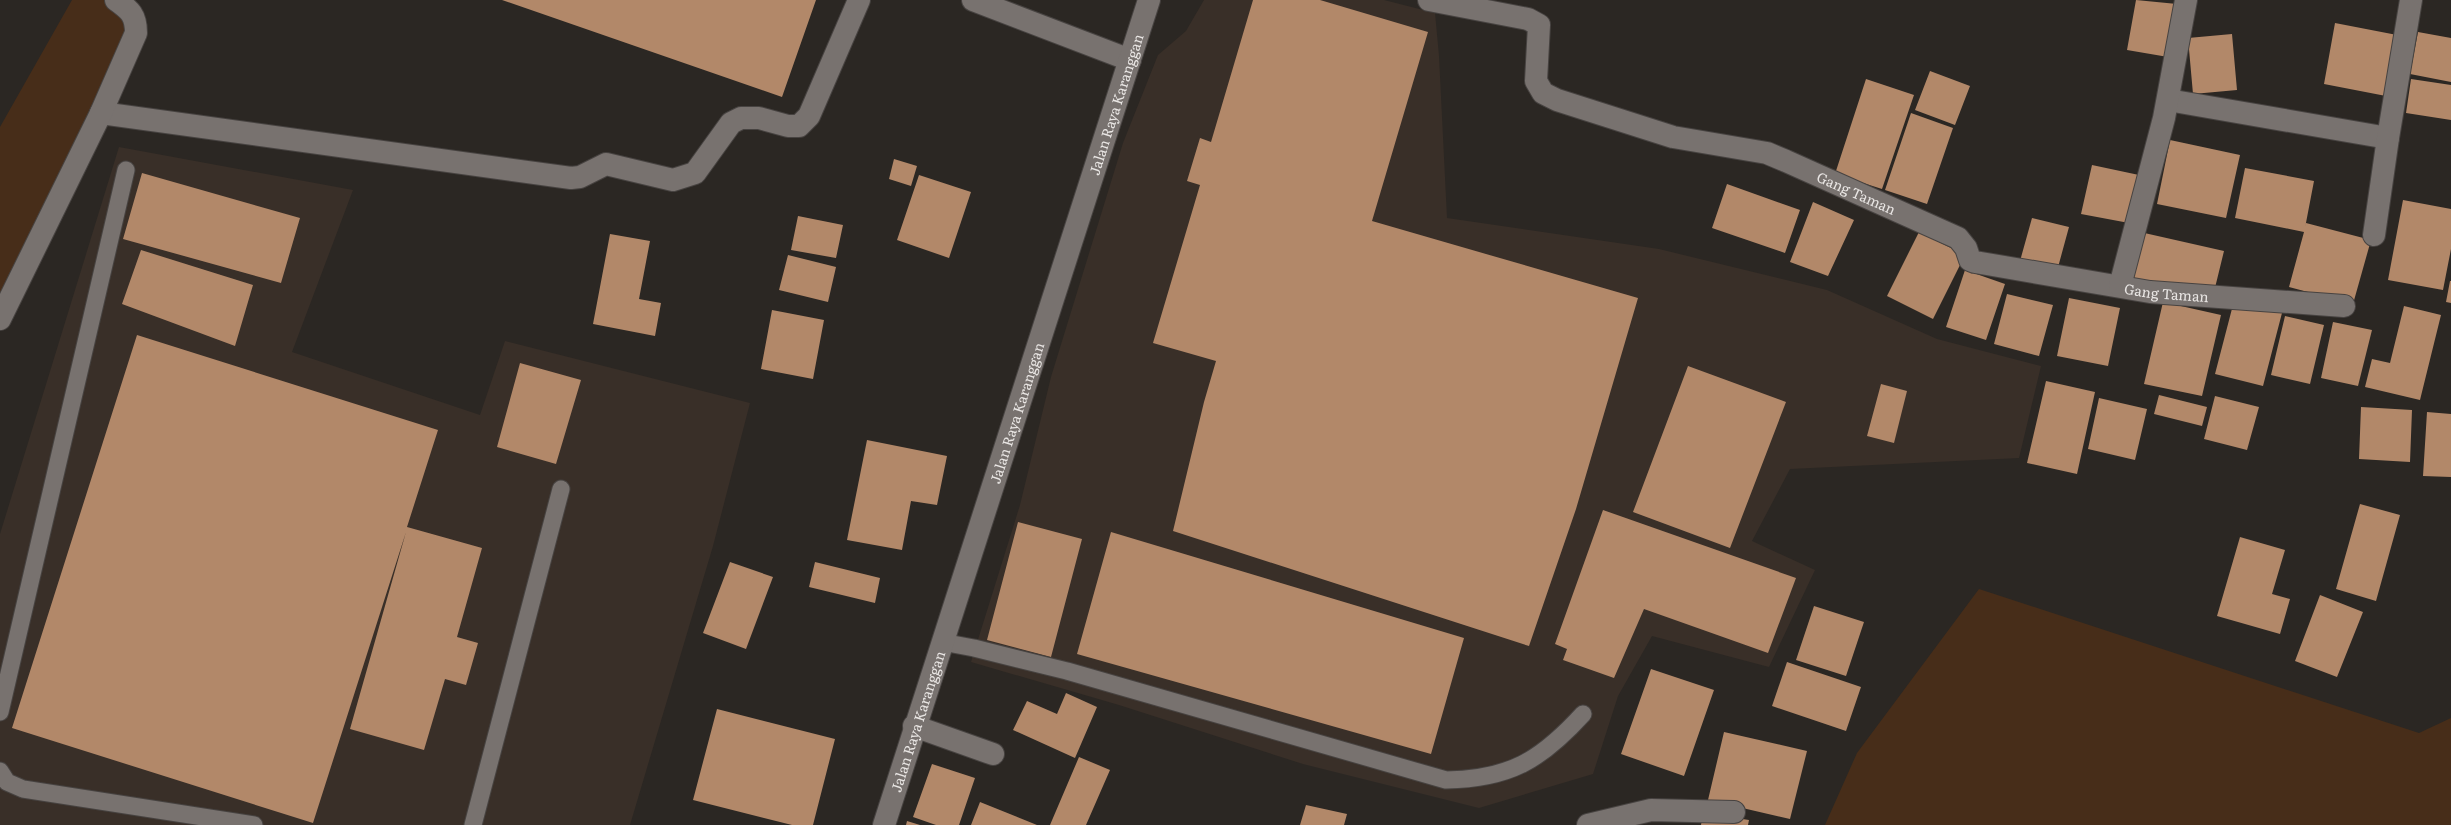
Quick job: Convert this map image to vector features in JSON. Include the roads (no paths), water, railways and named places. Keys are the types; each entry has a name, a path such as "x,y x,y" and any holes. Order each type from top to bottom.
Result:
{"street":[{"path":"0,319 101,114 136,33 136,21 131,11 116,0"},
{"path":"101,114 571,178 580,178 606,164 673,180 695,173 731,123 741,118 759,118 788,126 799,126 809,116 859,0"},
{"path":"972,0 1130,60"},
{"name":"Jalan Raya Karanggan","path":"884,825 914,726 1149,0"},
{"name":"Gang Taman","path":"1429,0 1528,19 1539,25 1536,81 1543,93 1557,100 1673,137 1767,153 1958,238 1966,248 1970,260 1975,262 2166,294 2344,306"},
{"path":"2120,286 2168,100 2186,0"},
{"path":"2374,235 2388,138 2411,0"},
{"path":"2168,100 2388,138"},
{"path":"914,726 993,754"},
{"path":"1588,825 1651,810 1734,812"}],"lane":[{"path":"0,712 126,170"},
{"path":"473,825 561,489"},
{"path":"942,642 974,648 1067,671 1446,780 1470,780 1499,774 1529,762 1558,742 1583,714"},
{"path":"0,771 7,782 31,790 254,825"}]}
